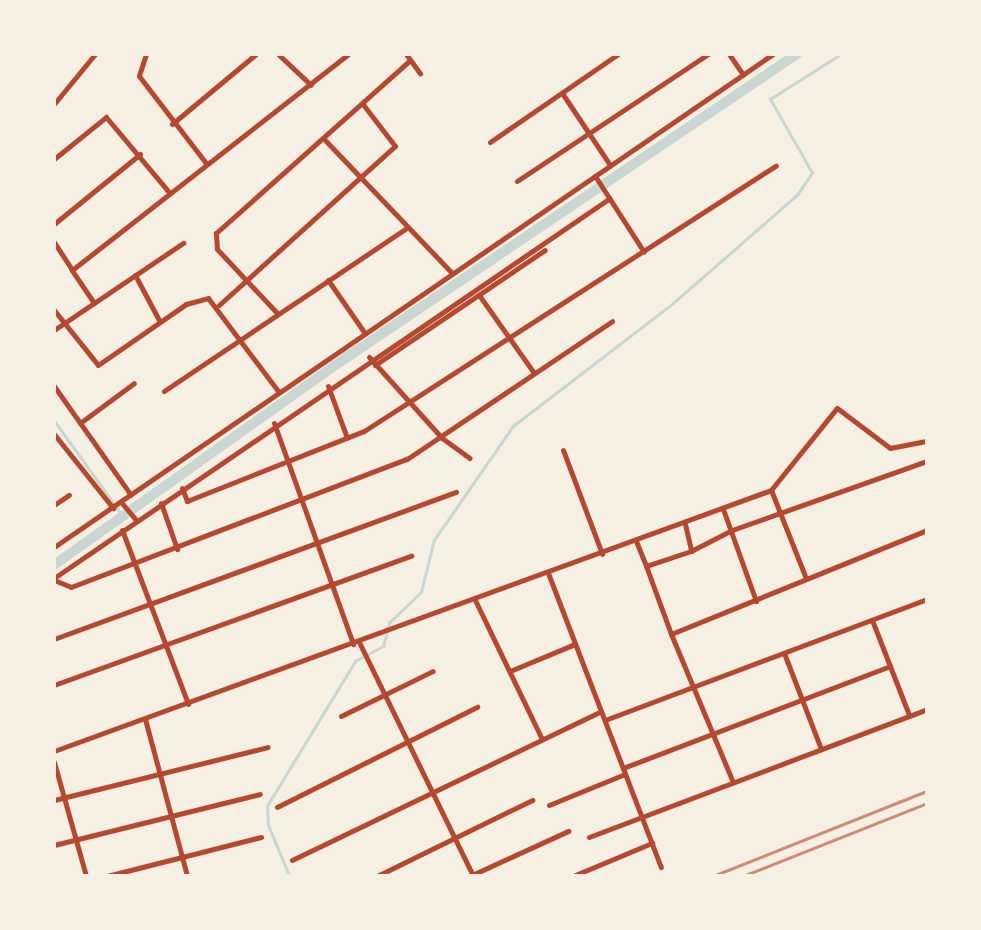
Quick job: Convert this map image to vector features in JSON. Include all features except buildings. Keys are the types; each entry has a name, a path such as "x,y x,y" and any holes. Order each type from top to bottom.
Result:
{"street":[{"path":"54,104 95,54"},
{"path":"146,54 139,76 172,124 206,163"},
{"path":"172,124 256,54"},
{"path":"278,54 311,85"},
{"path":"72,270 169,191 311,85 348,54"},
{"path":"490,142 618,54"},
{"path":"517,181 708,54"},
{"path":"729,54 743,75"},
{"path":"54,547 452,272 597,179 610,165 773,54"},
{"path":"278,314 217,249 216,233 362,103 408,57 420,72"},
{"path":"562,93 610,165"},
{"path":"219,305 395,146 362,103"},
{"path":"54,159 106,117 169,191"},
{"path":"323,138 452,272"},
{"path":"54,224 140,155"},
{"path":"182,488 187,501 348,438 411,404 508,336 644,253 776,166"},
{"path":"597,179 644,253"},
{"path":"609,196 369,357 54,579 71,587 135,565 303,502 442,438 612,321"},
{"path":"164,391 408,226"},
{"path":"54,243 94,303"},
{"path":"54,330 183,243"},
{"path":"376,365 545,250"},
{"path":"135,275 160,322"},
{"path":"328,280 365,332"},
{"path":"479,295 534,373"},
{"path":"54,310 98,365 198,297 219,305 278,391"},
{"path":"369,357 442,438 470,458"},
{"path":"80,423 134,383"},
{"path":"54,386 126,498 136,520"},
{"path":"328,386 348,438"},
{"path":"54,751 685,524 771,490 836,408 890,448 927,441"},
{"path":"274,423 356,643 363,650 472,876 568,831"},
{"path":"54,434 110,510"},
{"path":"564,450 602,554"},
{"path":"646,566 691,551 732,530 927,461"},
{"path":"771,490 783,512 805,576"},
{"path":"54,639 456,492"},
{"path":"54,505 69,495"},
{"path":"161,503 177,549"},
{"path":"723,509 756,601"},
{"path":"685,524 691,551"},
{"path":"122,530 188,704"},
{"path":"671,634 756,601 805,576 927,530"},
{"path":"636,541 671,634 733,782"},
{"path":"54,685 411,556"},
{"path":"548,573 661,867"},
{"path":"605,720 927,599"},
{"path":"475,600 542,738"},
{"path":"872,620 909,715"},
{"path":"510,671 575,644"},
{"path":"784,653 821,749"},
{"path":"549,805 713,733 890,666"},
{"path":"341,716 433,671"},
{"path":"277,807 477,708"},
{"path":"589,837 927,709"},
{"path":"292,860 601,711"},
{"path":"145,719 187,876"},
{"path":"54,800 268,747"},
{"path":"54,762 86,876"},
{"path":"54,845 260,794"},
{"path":"377,876 532,800"},
{"path":"107,876 261,837"},
{"path":"573,876 652,843"}],"waterway":[{"path":"54,565 337,364 797,54"},
{"path":"289,876 268,825 267,806 355,661 383,646 389,623 421,592 434,540 513,426 672,304 797,195 812,173 770,99 841,54"},
{"path":"54,420 123,516"}],"railway":[{"path":"713,876 927,791"},
{"path":"743,876 927,803"}]}
